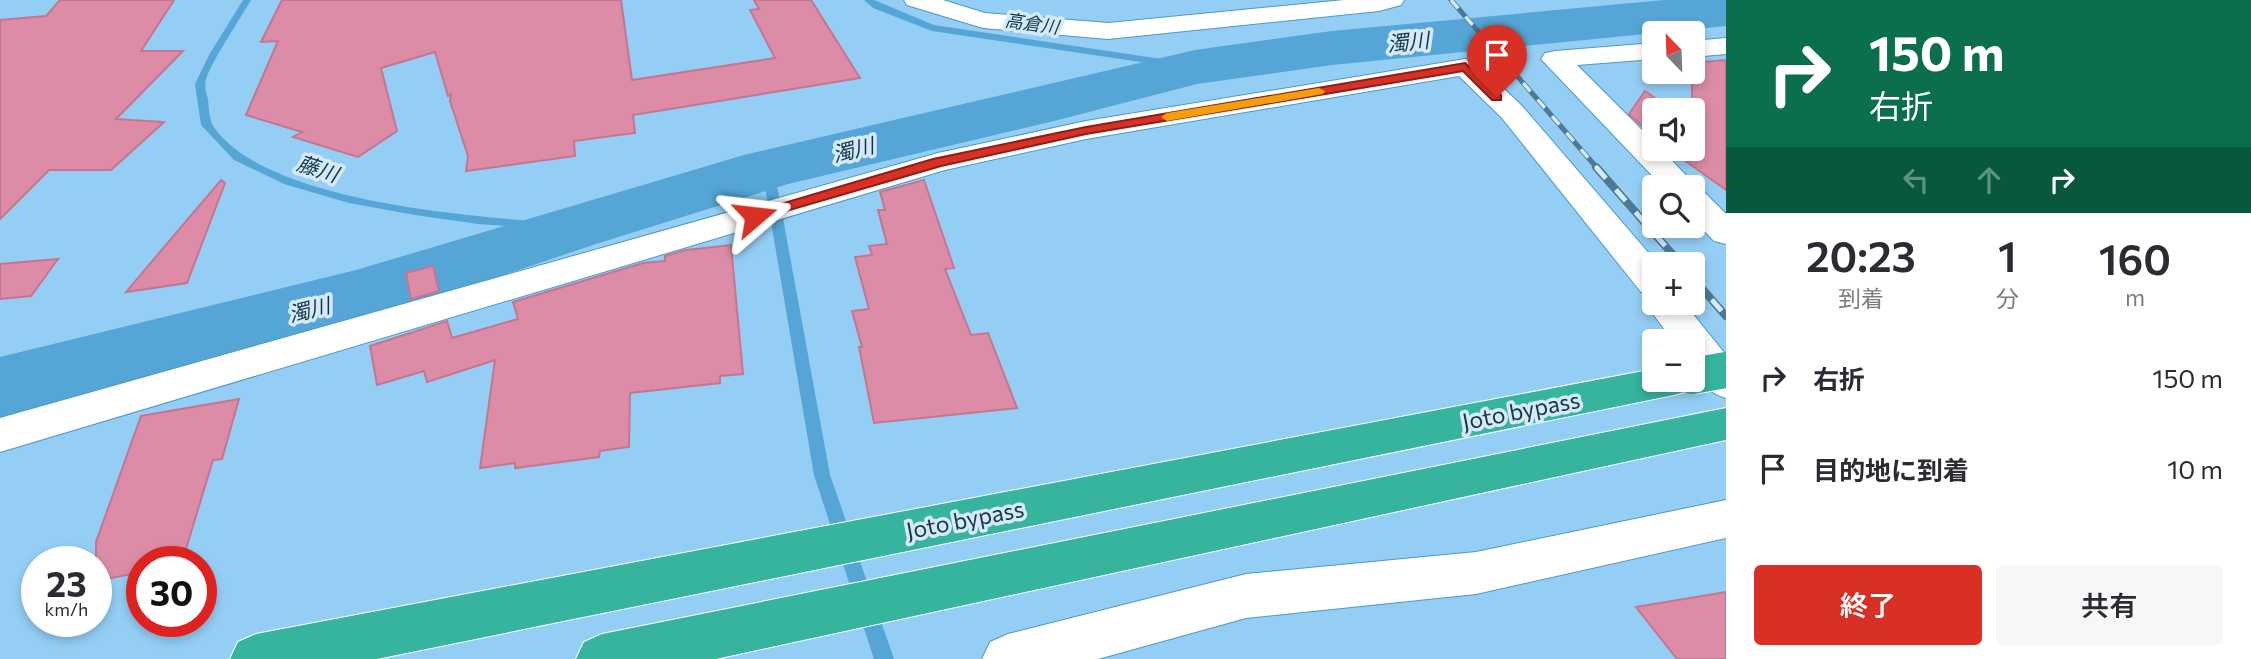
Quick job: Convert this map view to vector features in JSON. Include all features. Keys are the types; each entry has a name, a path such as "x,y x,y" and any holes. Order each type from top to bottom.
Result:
{"highway":[{"path":"1705,374 1726,370"},
{"name":"Joto bypass","path":"256,659 1642,386"},
{"path":"602,659 1726,424"}],"street":[{"path":"916,0 957,14 1013,24 1078,30 1130,29 1255,7 1379,4 1392,0"},
{"path":"1113,9 1130,29"},
{"path":"1705,47 1726,46"},
{"path":"1642,52 1555,59 1669,175"},
{"path":"0,435 938,162 1086,130 1465,67 1512,112 1642,269"},
{"path":"1705,212 1726,233"},
{"path":"1673,315 1726,383"},
{"path":"1008,659 1246,596 1476,573 1726,519"}],"building":[{"path":"60,0 174,0 141,51 183,51 116,119 164,122 111,170 49,170 0,219 0,20 46,16"},
{"path":"282,0 621,0 632,80 775,58 750,10 759,9 754,0 811,0 860,78 633,115 635,133 574,141 575,156 466,171 468,156 450,101 451,94 448,96 435,52 381,68 397,131 358,157 293,137 302,132 246,115 278,41 261,42"},
{"path":"1726,60 1726,190 1686,161 1705,161 1705,98 1692,98 1692,84 1705,84 1705,62"},
{"path":"1645,91 1655,98 1642,98 1642,126 1629,114"},
{"path":"221,180 225,183 187,283 126,292"},
{"path":"924,180 954,268 945,269 971,335 988,333 1017,408 874,423 859,347 862,347 852,311 869,309 855,257 872,255 869,246 887,244 878,210 885,210 880,192"},
{"path":"731,245 743,374 720,376 720,383 630,393 629,447 600,451 599,457 515,468 515,463 480,468 495,360 427,382 424,371 377,385 370,346 447,321 452,338 518,319 513,302 643,263 665,261 665,256 686,250"},
{"path":"58,259 31,296 0,299 0,264"},
{"path":"433,266 439,291 411,299 406,273"},
{"path":"239,399 222,459 213,460 187,546 126,546 126,575 112,578 112,546 96,546 96,542 141,416"},
{"path":"1726,592 1726,659 1677,659 1636,607"}],"waterway":[{"name":"藤川","path":"247,0 200,84 207,125 238,157 288,182 349,200 478,220 571,228"},
{"name":"高倉川","path":"868,0 876,6 932,28 1195,67"},
{"name":"濁川","path":"0,389 369,293 571,228 768,169 1054,103 1195,67 1332,48 1726,10"},
{"path":"768,169 822,475 884,659"}],"railway":[{"path":"1451,0 1598,169"},
{"path":"1596,167 1670,252"},
{"path":"1705,292 1726,316"}],"slow traffic":[{"path":"1167,117 1319,91"}],"route":[{"path":"755,216 938,162 1086,130 1465,67 1497,97"}]}
